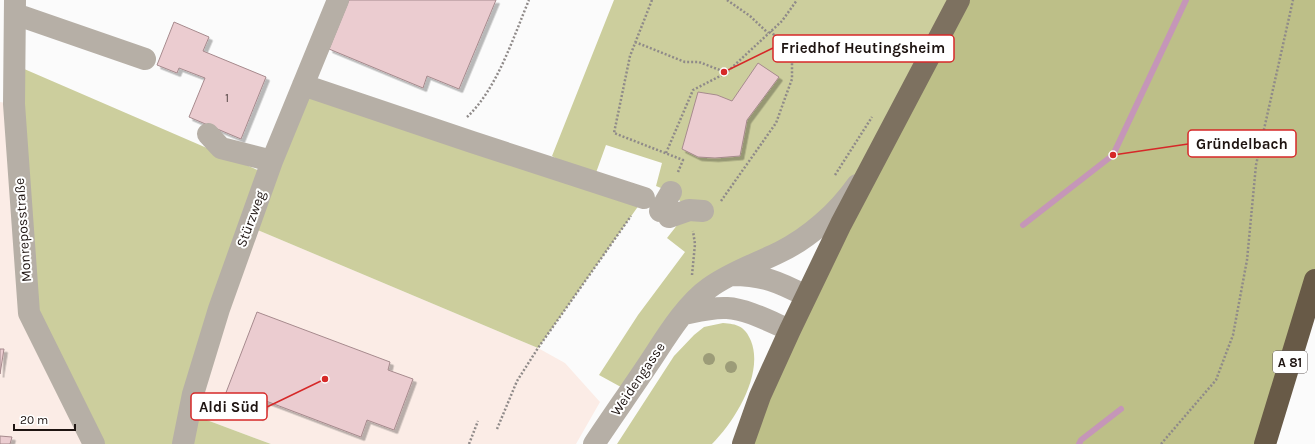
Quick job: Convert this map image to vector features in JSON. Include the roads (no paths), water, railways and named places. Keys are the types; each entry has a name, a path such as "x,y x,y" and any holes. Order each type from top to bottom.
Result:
{"highway":[{"name":"A 81","path":"1264,444 1315,280"}],"main road":[{"path":"743,444 760,396 841,224 959,0"}],"street":[{"name":"Stürzweg","path":"183,444 193,394 221,302 272,160 338,0"},
{"path":"15,7 145,59"},
{"name":"Monreposstraße","path":"15,7 7,103 29,313 94,444"},
{"path":"303,85 658,209 696,211"},
{"path":"208,134 221,148 272,160"},
{"name":"Weidengasse","path":"594,444 670,330 696,300 708,288 805,238 852,192 879,153"},
{"path":"658,209 671,192"},
{"path":"731,275 746,275 770,279 806,296"},
{"path":"684,314 715,308 728,308 740,310 790,330"}],"waterway":[{"path":"1023,225 1113,155 1186,0"},
{"path":"1079,444 1081,440 1121,409"}],"place":[{"name":"Friedhof Heutingsheim","path":"724,72"},
{"name":"Gründelbach","path":"1113,155"},
{"name":"Aldi Süd","path":"325,379"}]}
